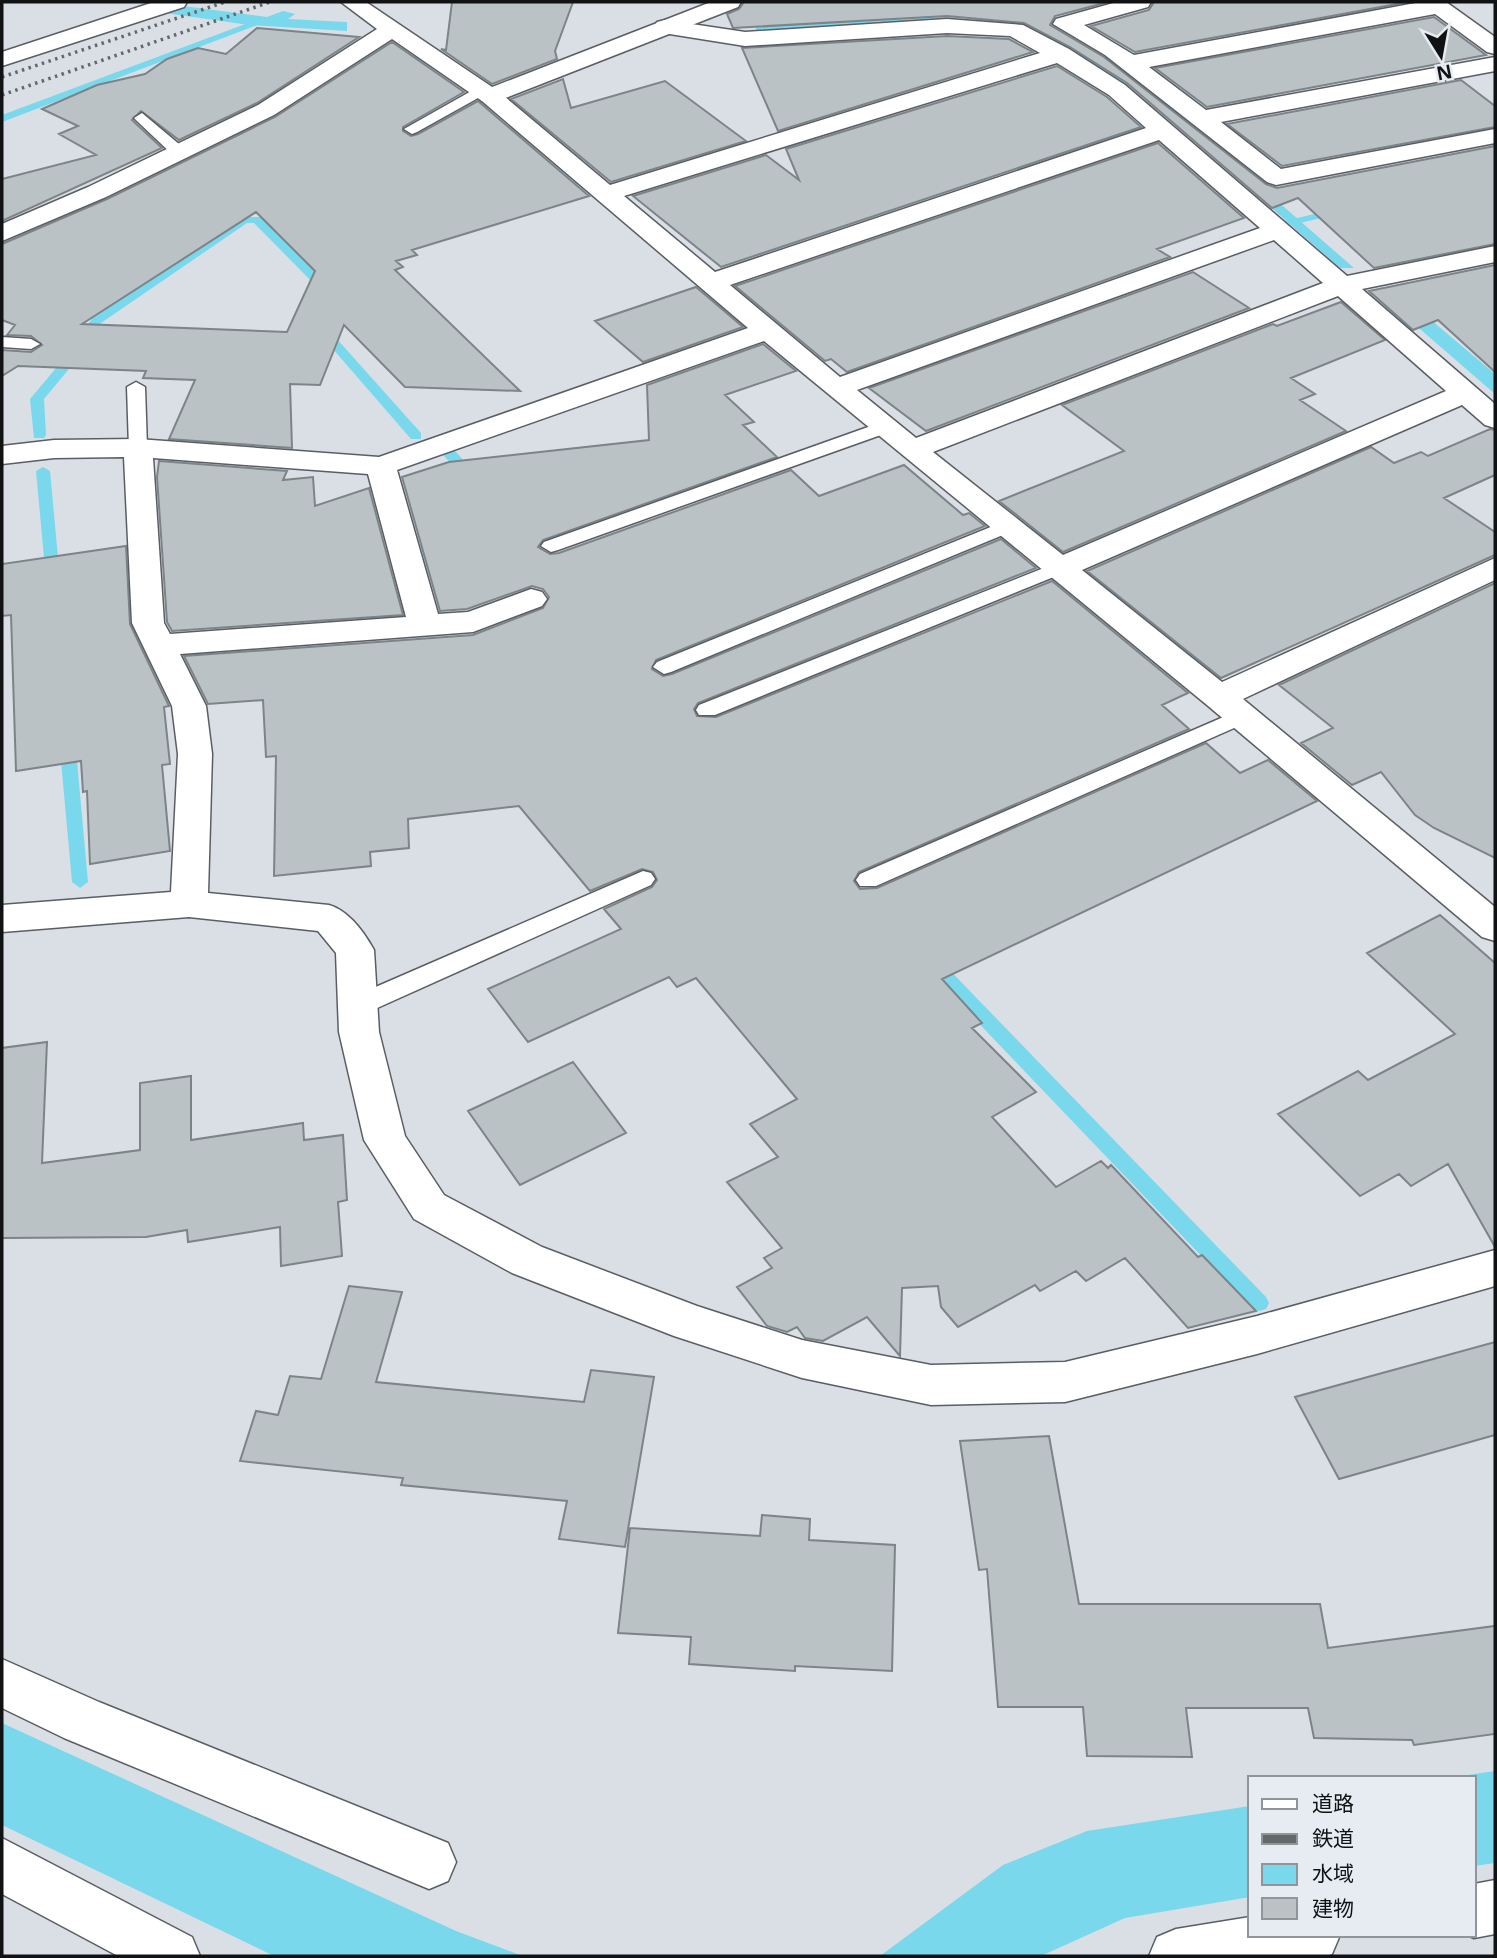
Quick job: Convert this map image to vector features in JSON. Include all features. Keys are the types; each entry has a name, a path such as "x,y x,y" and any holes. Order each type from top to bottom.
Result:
{"street":[{"path":"2,59 176,2"},
{"path":"352,2 486,93 836,388 1231,707 1495,927"},
{"path":"486,93 730,2"},
{"path":"1140,2 1064,24 1132,63 1276,177 1495,136"},
{"path":"1132,63 1435,4 1495,47"},
{"path":"1461,22 1495,16"},
{"path":"665,27 745,39 984,26 1015,30 1061,54 1117,90 1495,419"},
{"path":"2,233 180,153 266,110 391,30"},
{"path":"606,194 1061,54"},
{"path":"1204,118 1495,64"},
{"path":"710,283 1164,130"},
{"path":"836,388 1279,230"},
{"path":"913,449 1343,285 1495,254"},
{"path":"2,455 54,449 138,448 382,466 768,331"},
{"path":"1059,568 1466,393"},
{"path":"138,448 148,623 189,706 195,754 189,904"},
{"path":"382,466 425,626"},
{"path":"1231,707 1495,568"},
{"path":"159,645 473,622 531,600"},
{"path":"2,919 189,904 329,919 355,950 359,1032 385,1140 429,1207 527,1260 690,1323 803,1359 931,1385 1065,1382 1256,1335 1495,1268"},
{"path":"2,1683 82,1720 429,1862"},
{"path":"2,1865 173,1956"},
{"path":"1476,1910 1495,1907"},
{"path":"1175,1956 1300,1937"}],"lane":[{"path":"412,129 486,93"},
{"path":"142,118 180,153"},
{"path":"2,342 31,344"},
{"path":"136,387 138,448"},
{"path":"551,546 885,427"},
{"path":"664,667 1007,526"},
{"path":"707,710 1059,568"},
{"path":"868,880 1231,707"},
{"path":"357,1006 643,879"}],"water":[{"path":"183,6 267,17 283,11 295,14 288,19 347,22 347,31 249,25 158,12"},
{"path":"962,12 1015,19 1060,34 1114,64 1153,93 1354,268 1340,268 1141,93 1022,26 964,18 757,31 753,22"},
{"path":"1399,293 1495,374 1495,394 1383,297"},
{"path":"2,1723 456,1931 523,1956 274,1956 2,1825"},
{"path":"1495,1771 1495,1863 1476,1866 1476,1776 1461,1776"},
{"path":"1248,1806 1248,1897 1125,1918 1041,1956 880,1956 1003,1865 1087,1831"}],"building":[{"path":"452,2 573,2 555,51 557,59 492,84 441,49 446,50"},
{"path":"744,2 1108,2 1055,16 1050,25 1104,57 1266,184 1277,188 1495,146 1495,244 1374,268 1298,198 1272,208 1127,83 1070,47 1024,23 947,16 733,28 727,14 739,9"},
{"path":"1154,2 1408,2 1135,52 1091,26 1149,10"},
{"path":"1434,17 1486,55 1207,107 1155,68"},
{"path":"257,28 359,37 257,103 179,140 141,111 132,120 162,148 2,221 2,179 96,155 59,134 78,126 42,109 97,85 145,74 167,59 198,48 226,54"},
{"path":"947,36 1009,39 1033,52 778,131 742,48"},
{"path":"392,42 464,92 403,127 403,131 411,136 418,134 478,101 589,196 412,250 417,255 396,261 403,267 395,270 520,391 405,387 344,325 320,385 290,384 292,448 169,439 195,380 143,378 146,371 18,366 2,376 2,350 31,352 42,345 31,336 7,335 15,325 2,320 2,244 107,199 275,117","holes":["256,212 315,271 287,332 82,324"]},
{"path":"1057,66 1107,97 1141,127 721,267 633,196 766,155 799,180 786,149"},
{"path":"563,79 571,108 665,81 746,141 611,182 511,99"},
{"path":"1461,80 1495,106 1495,127 1282,166 1227,124"},
{"path":"1158,143 1244,218 1157,249 1170,257 847,372 831,359 825,361 735,286"},
{"path":"1495,265 1495,372 1438,320 1413,330 1369,291"},
{"path":"1193,272 1249,308 926,431 869,388"},
{"path":"696,287 743,327 643,362 595,321"},
{"path":"1341,302 1385,340 1291,378 1315,394 1300,400 1346,431 1063,552 999,501 1124,451 1062,405 1273,324 1277,326"},
{"path":"763,344 796,371 725,395 754,422 743,425 777,457 543,540 538,547 550,554 559,553 791,470 819,496 904,465 963,515 969,513 985,526 656,660 652,669 663,676 672,674 1001,539 1036,568 698,703 694,709 697,716 716,717 1052,581 1188,693 1162,705 1189,729 859,872 854,881 860,889 877,888 1206,743 1240,773 1268,760 1317,801 942,979 982,1023 972,1028 1036,1092 992,1117 1056,1187 1101,1161 1108,1168 1111,1165 1198,1257 1202,1255 1256,1311 1188,1328 1125,1258 1086,1281 1076,1271 1040,1291 1035,1285 958,1327 941,1307 938,1286 902,1288 900,1356 867,1317 823,1341 805,1338 797,1327 787,1332 767,1326 737,1287 772,1268 764,1258 782,1248 727,1182 778,1157 750,1124 797,1099 696,978 677,987 669,977 528,1042 488,989 621,929 604,909 652,887 657,880 653,872 642,869 590,891 519,806 408,819 409,848 370,852 371,866 274,876 276,756 266,757 263,700 208,704 184,656 473,635 543,608 549,597 543,589 532,586 467,609 440,611 402,477 449,462 649,440 647,385"},
{"path":"1490,429 1495,430 1495,475 1444,498 1495,532 1495,555 1221,678 1087,571 1371,447 1394,463 1421,452 1428,456"},
{"path":"159,461 287,471 283,480 313,477 315,506 369,488 403,615 172,631 167,622 157,477"},
{"path":"126,546 130,624 169,706 164,707 170,764 162,765 170,851 90,864 87,791 83,792 81,761 16,771 11,615 2,616 2,564"},
{"path":"1495,583 1495,858 1434,828 1415,815 1381,772 1352,785 1301,743 1333,728 1279,685"},
{"path":"1440,915 1495,963 1495,1247 1448,1164 1411,1186 1399,1174 1360,1196 1278,1114 1358,1071 1368,1080 1455,1034 1367,953"},
{"path":"47,1042 42,1163 140,1150 140,1083 191,1076 191,1140 303,1123 304,1140 343,1135 347,1200 338,1202 342,1256 281,1266 280,1227 188,1242 187,1230 146,1237 2,1238 2,1048"},
{"path":"573,1062 626,1133 520,1185 468,1111"},
{"path":"349,1286 402,1292 376,1382 584,1402 591,1370 654,1377 625,1547 559,1539 567,1501 401,1485 403,1478 240,1461 256,1411 278,1415 290,1376 321,1379"},
{"path":"1495,1342 1495,1435 1339,1479 1295,1397"},
{"path":"1049,1436 1079,1604 1320,1604 1328,1648 1495,1626 1495,1734 1414,1745 1412,1740 1314,1738 1308,1708 1186,1708 1192,1757 1087,1756 1083,1707 998,1707 987,1569 979,1570 960,1441"},
{"path":"762,1515 810,1519 809,1540 895,1545 892,1671 795,1666 795,1671 689,1664 691,1637 618,1633 630,1528 760,1536"}],"waterway":[{"path":"670,2 671,11"},
{"path":"2,119 260,22"},
{"path":"1291,221 1339,211"},
{"path":"39,435 37,399 84,343 96,321 244,219 257,219 330,293"},
{"path":"332,325 330,338 416,436"},
{"path":"450,454 471,477"},
{"path":"43,471 53,579"},
{"path":"67,739 80,882"},
{"path":"929,960 1259,1303"}],"railway":[{"path":"2,77 225,2"},
{"path":"2,95 270,2"}]}
